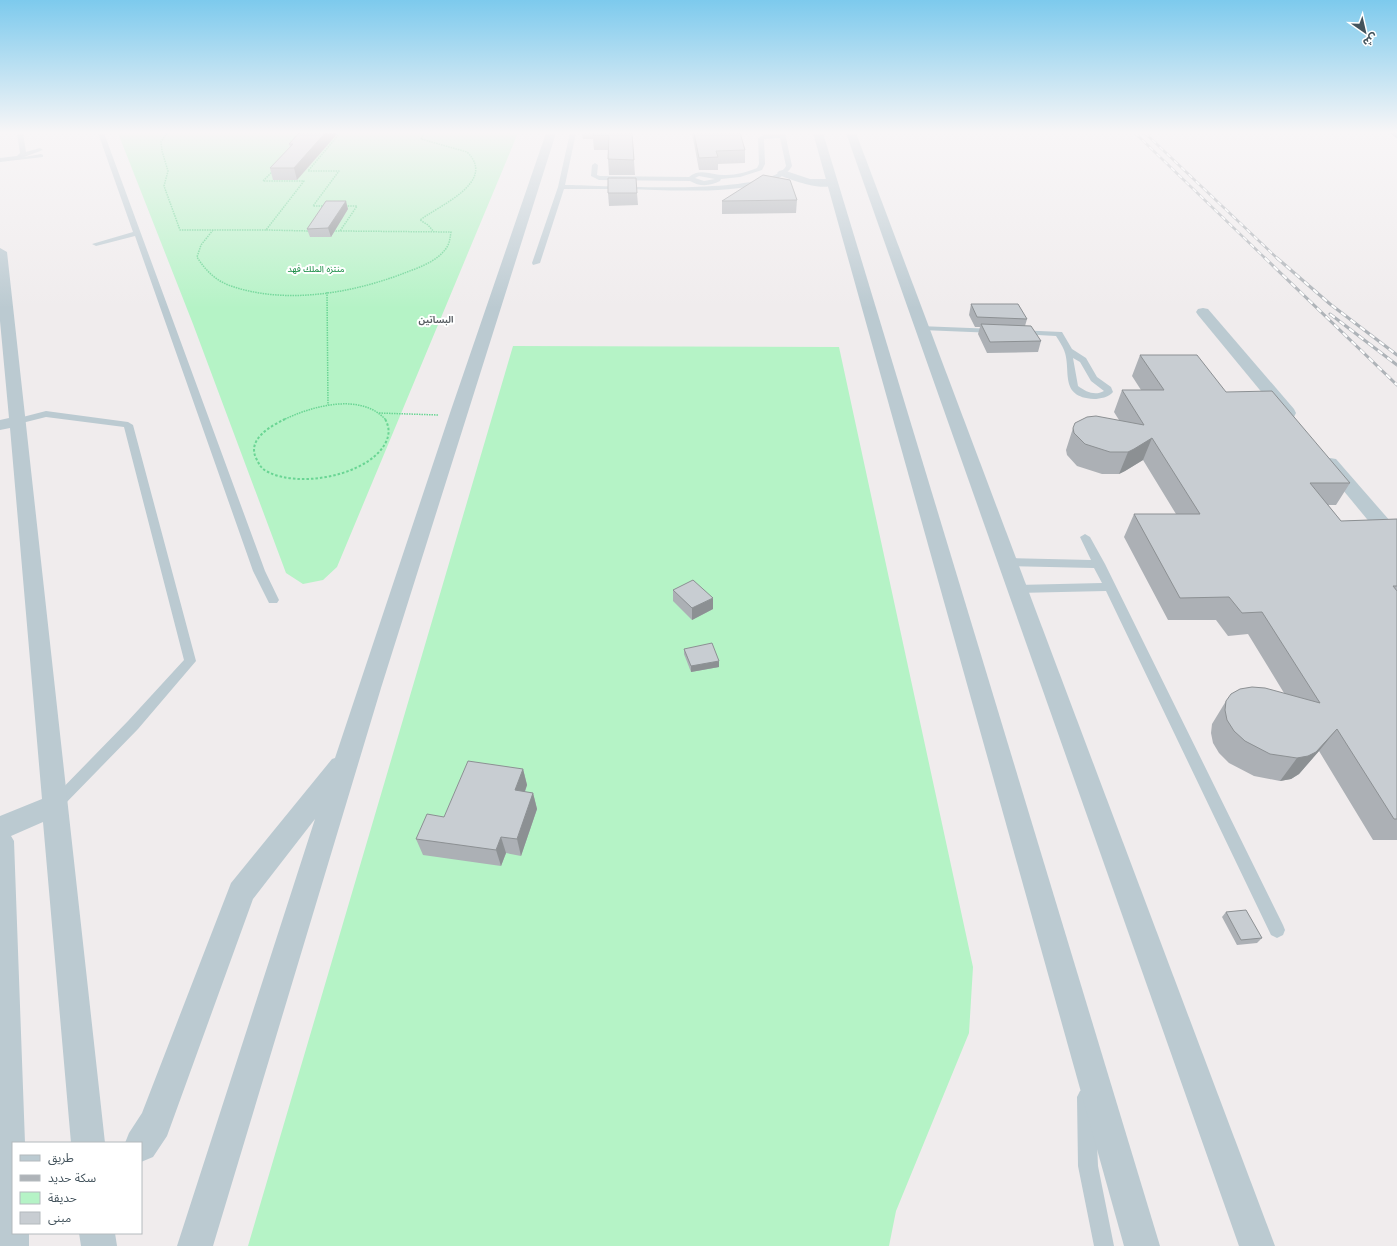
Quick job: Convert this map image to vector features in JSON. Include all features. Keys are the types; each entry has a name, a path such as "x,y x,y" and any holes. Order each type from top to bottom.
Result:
{"street":[{"path":"195,1246 295,922 457,416 532,191"},
{"path":"835,191 1142,1246"},
{"path":"872,191 1257,1246"},
{"path":"1,264 9,423 55,805 88,1142"},
{"path":"1203,312 1300,427"},
{"path":"1320,451 1397,542"},
{"path":"142,1144 155,1124 241,892 350,754"},
{"path":"0,828 55,805"},
{"path":"0,840 11,1246"},
{"path":"20,1246 26,1234"},
{"path":"97,1234 98,1246"}],"lane":[{"path":"121,191 259,571 273,600"},
{"path":"536,263 560,191"},
{"path":"96,244 136,233"},
{"path":"922,328 1059,334 1069,351 1083,360 1094,379 1108,389 1109,392 1104,396 1088,395 1074,388 1072,383 1074,378 1068,362 1069,351"},
{"path":"9,423 46,414 128,425 190,661 132,725 55,805"},
{"path":"1085,537 1277,930"},
{"path":"1007,562 1099,564"},
{"path":"1017,589 1110,587"},
{"path":"1076,1021 1086,1089 1088,1166 1104,1246"}],"path":[{"path":"166,191 180,230 310,231"},
{"path":"266,230 296,191"},
{"path":"324,191 313,206 328,206"},
{"path":"434,232 428,225 420,220 427,214 448,203 463,191"},
{"path":"340,231 357,206 342,206"},
{"path":"213,230 201,245 197,257 203,268 210,275 230,286 251,291 292,294 327,292 388,280 423,265 440,255 448,246 451,232 332,231"},
{"path":"327,292 328,405"},
{"path":"379,413 388,422 390,432 386,444 376,455 360,465 340,473 318,478 296,478 276,475 262,468 255,459 254,448 260,436 272,425 288,416 307,409 328,405 347,405 365,407 379,413 457,416"}],"green space":[{"name":"منتزه الملك فهد","path":"141,191 494,191 337,567 323,580 303,584 286,573 193,324"},
{"path":"513,346 839,347 973,967 969,1033 896,1211 889,1246 248,1246"}],"building":[{"path":"608,191 637,191 637,193 608,193"},
{"path":"738,191 794,191 797,200 722,201"},
{"path":"326,201 346,201 328,228 307,229"},
{"path":"971,304 1018,304 1027,319 977,317"},
{"path":"981,324 1031,326 1041,341 990,342"},
{"path":"1140,355 1197,355 1226,392 1272,391 1350,483 1310,483 1341,521 1397,519 1397,586 1393,586 1397,591 1397,819 1394,819 1337,729 1316,752 1308,756 1297,758 1270,754 1245,741 1234,731 1227,720 1225,710 1226,701 1231,694 1240,689 1252,687 1265,688 1320,703 1262,612 1242,613 1229,597 1180,598 1134,514 1200,514 1152,438 1128,452 1110,452 1085,444 1074,433 1073,428 1075,423 1087,417 1096,416 1144,425 1122,390 1164,390"},
{"path":"693,580 713,598 692,608 673,590"},
{"path":"712,643 719,661 691,666 684,649"},
{"path":"468,761 523,769 515,790 533,793 517,839 501,837 496,850 416,839 427,814 444,817"},
{"path":"1246,910 1262,938 1241,940 1226,912"}],"railway":[{"path":"1195,191 1266,259"},
{"path":"1206,191 1278,259"},
{"path":"1265,258 1397,385"},
{"path":"1277,258 1330,304 1397,355"},
{"path":"1330,314 1397,365"}],"district":[{"name":"البساتين","path":"436,319"}]}
